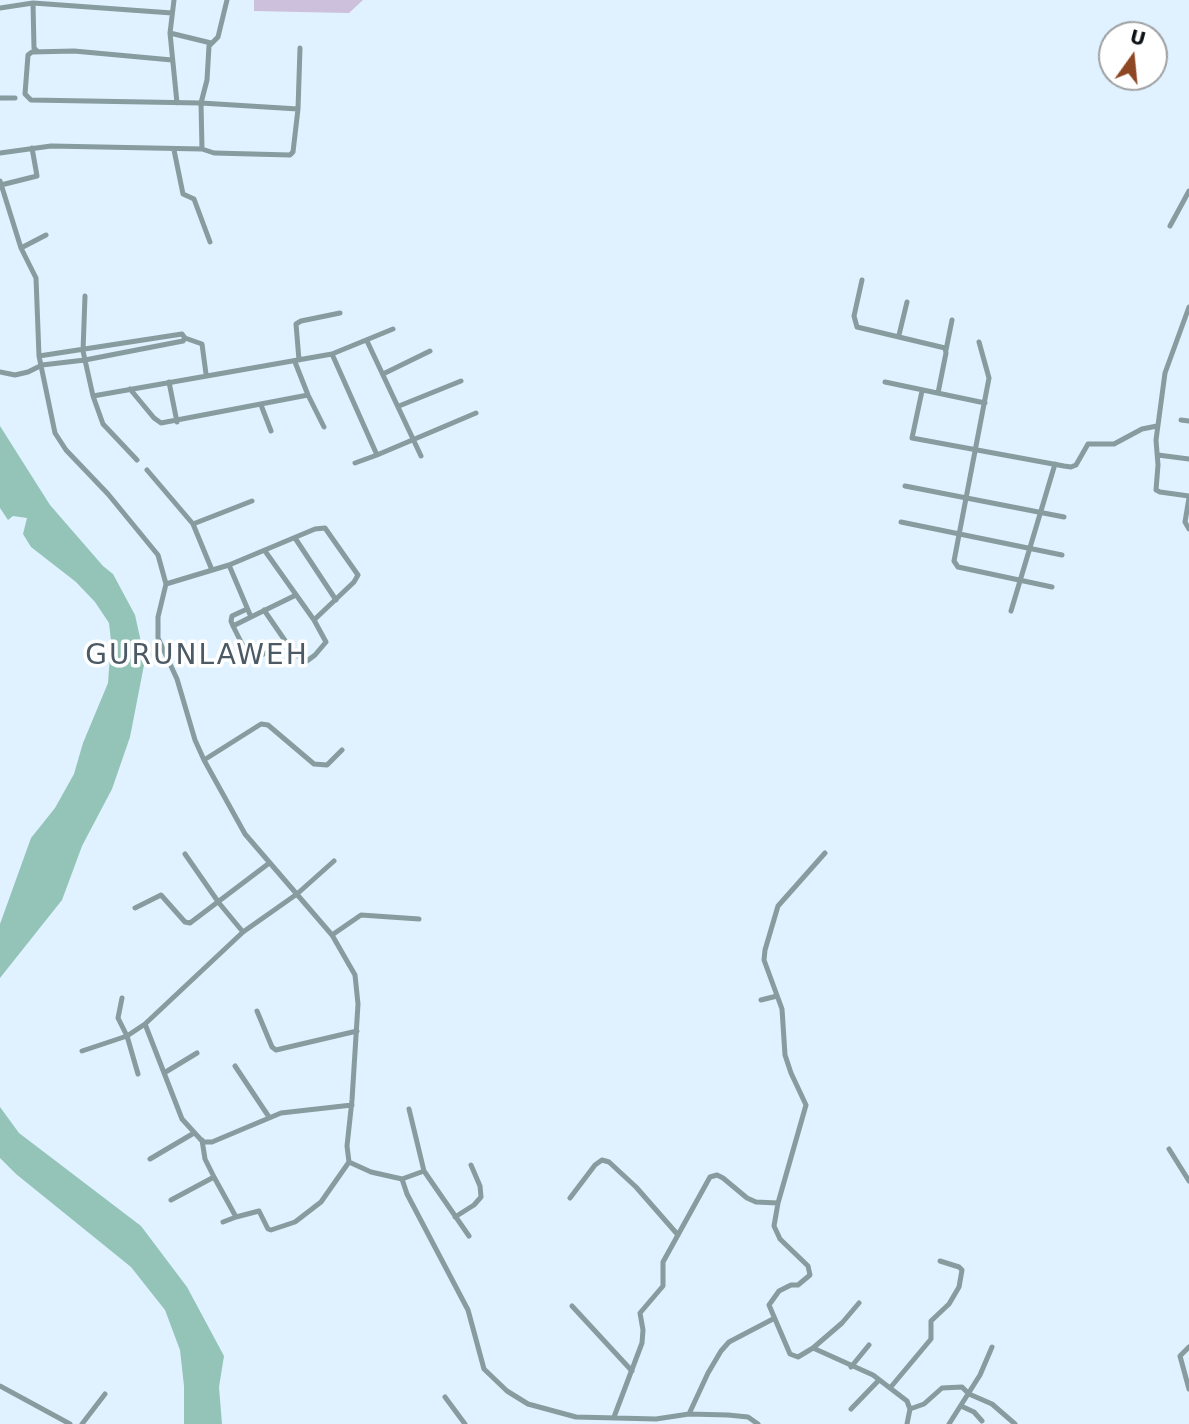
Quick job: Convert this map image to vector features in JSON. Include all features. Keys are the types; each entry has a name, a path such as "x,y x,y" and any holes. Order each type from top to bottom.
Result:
{"street":[{"path":"174,0 170,33 177,103"},
{"path":"202,149 201,103 207,80 211,43 218,37 227,0"},
{"path":"0,8 33,3 172,13"},
{"path":"33,3 34,48 37,51 74,51 172,60"},
{"path":"170,33 211,43"},
{"path":"0,153 51,146 202,149 214,153 290,155 293,152 298,109 300,48"},
{"path":"37,51 28,55 25,93 31,100 201,103 298,109"},
{"path":"0,98 15,99"},
{"path":"32,148 37,176 1,183 21,248 37,285 39,356 51,419 58,439 153,549 166,584 158,617 158,638 177,679 204,760 245,834 332,936 347,958 356,981 357,1031 347,1146 349,1162 327,1197 295,1222 271,1230 259,1211 223,1222"},
{"path":"174,150 183,194 194,200 210,242"},
{"path":"1170,226 1189,191"},
{"path":"21,248 46,235"},
{"path":"862,280 854,316 858,327 899,335 941,346 946,350"},
{"path":"85,296 83,351 93,396 103,424 137,460"},
{"path":"899,335 907,302"},
{"path":"1189,307 1165,373 1157,426 1156,490 1189,497 1185,522 1189,529"},
{"path":"324,427 308,395 297,361 296,324 340,313"},
{"path":"938,393 952,320"},
{"path":"93,396 206,374 332,354 393,329"},
{"path":"39,356 180,334 202,344 206,374"},
{"path":"0,372 15,375 42,365 85,360 183,341 185,338"},
{"path":"136,341 137,349"},
{"path":"367,341 421,456"},
{"path":"979,342 989,371 954,561 958,567 1052,587"},
{"path":"383,374 430,351"},
{"path":"332,354 377,455"},
{"path":"399,406 461,380"},
{"path":"169,382 177,422"},
{"path":"885,382 985,403"},
{"path":"130,389 158,422 177,422 308,395"},
{"path":"922,391 912,438 1071,467 1080,461 1088,444 1114,444 1142,429 1157,426"},
{"path":"261,405 271,431"},
{"path":"355,463 476,413"},
{"path":"1181,420 1189,421"},
{"path":"1158,455 1189,459"},
{"path":"1011,611 1055,464"},
{"path":"147,470 193,524 212,570"},
{"path":"905,486 1064,517"},
{"path":"193,524 253,501"},
{"path":"901,522 1062,555"},
{"path":"166,584 229,565 315,529 325,528 355,568 357,579 314,620"},
{"path":"295,538 336,600"},
{"path":"264,610 286,642 304,661 315,655 326,642 314,620 265,551"},
{"path":"229,565 251,617"},
{"path":"233,626 296,595"},
{"path":"247,609 232,616 231,621 247,654 254,658 260,657 286,642"},
{"path":"204,760 261,724 268,725 314,764 327,765 342,750"},
{"path":"825,853 785,895 774,917 764,960 784,1021 785,1055 790,1073 806,1105 778,1203 775,1232 808,1266 810,1275 802,1283 785,1287 774,1296 769,1306 783,1340 793,1357 798,1357 842,1323 859,1303"},
{"path":"185,854 243,932"},
{"path":"82,1051 127,1036 145,1024 243,932 297,894 334,861"},
{"path":"135,908 161,895 182,919 190,923 268,864"},
{"path":"332,936 361,915 419,919"},
{"path":"761,1000 777,996"},
{"path":"121,998 118,1018 127,1036 138,1074"},
{"path":"257,1011 272,1047 276,1050 357,1031"},
{"path":"145,1024 182,1119 202,1140 212,1142 269,1117 327,1106 352,1105"},
{"path":"164,1073 197,1053"},
{"path":"235,1066 269,1117"},
{"path":"410,1109 424,1171 469,1236"},
{"path":"149,1159 194,1133"},
{"path":"202,1140 205,1159 236,1217"},
{"path":"1170,1149 1189,1181"},
{"path":"570,1198 595,1165 602,1160 609,1162 636,1187 678,1236"},
{"path":"349,1162 371,1172 402,1179 424,1171"},
{"path":"455,1217 481,1197 480,1186 471,1165"},
{"path":"614,1418 642,1343 640,1313 663,1286 663,1262 710,1177 717,1175 723,1178 756,1202 778,1203"},
{"path":"171,1199 214,1177"},
{"path":"402,1179 407,1194 468,1310 484,1369 507,1391 528,1404 594,1421 614,1418 656,1419 689,1414 729,1415 748,1418 758,1424"},
{"path":"890,1388 931,1339 931,1321 948,1304 959,1287 962,1270 940,1261"},
{"path":"572,1306 632,1371"},
{"path":"689,1414 721,1350 729,1342 773,1319"},
{"path":"851,1367 869,1345"},
{"path":"949,1424 985,1366 992,1347"},
{"path":"1189,1347 1180,1356 1189,1389"},
{"path":"813,1348 879,1380 907,1401 910,1409 907,1424"},
{"path":"851,1409 879,1380"},
{"path":"0,1386 70,1424"},
{"path":"910,1409 924,1404 942,1388 962,1387 969,1394 992,1404 1015,1424"},
{"path":"82,1424 105,1394"},
{"path":"445,1397 465,1424"},
{"path":"961,1406 974,1412 982,1421"}],"shaded area":[{"path":"254,0 363,0 349,13 254,11"},
{"path":"0,426 50,505 113,574 135,615 145,660 130,737 112,789 82,846 62,900 0,978 0,924 31,838 55,808 74,774 83,743 108,683 111,641 109,623 95,602 76,582 31,547 23,534 27,518 13,516 8,520 0,508"},
{"path":"0,1107 19,1133 141,1226 187,1287 224,1356 219,1387 222,1424 184,1424 180,1350 165,1310 131,1267 0,1158"}],"district":[{"name":"GURUNLAWEH","path":"197,657"}]}
